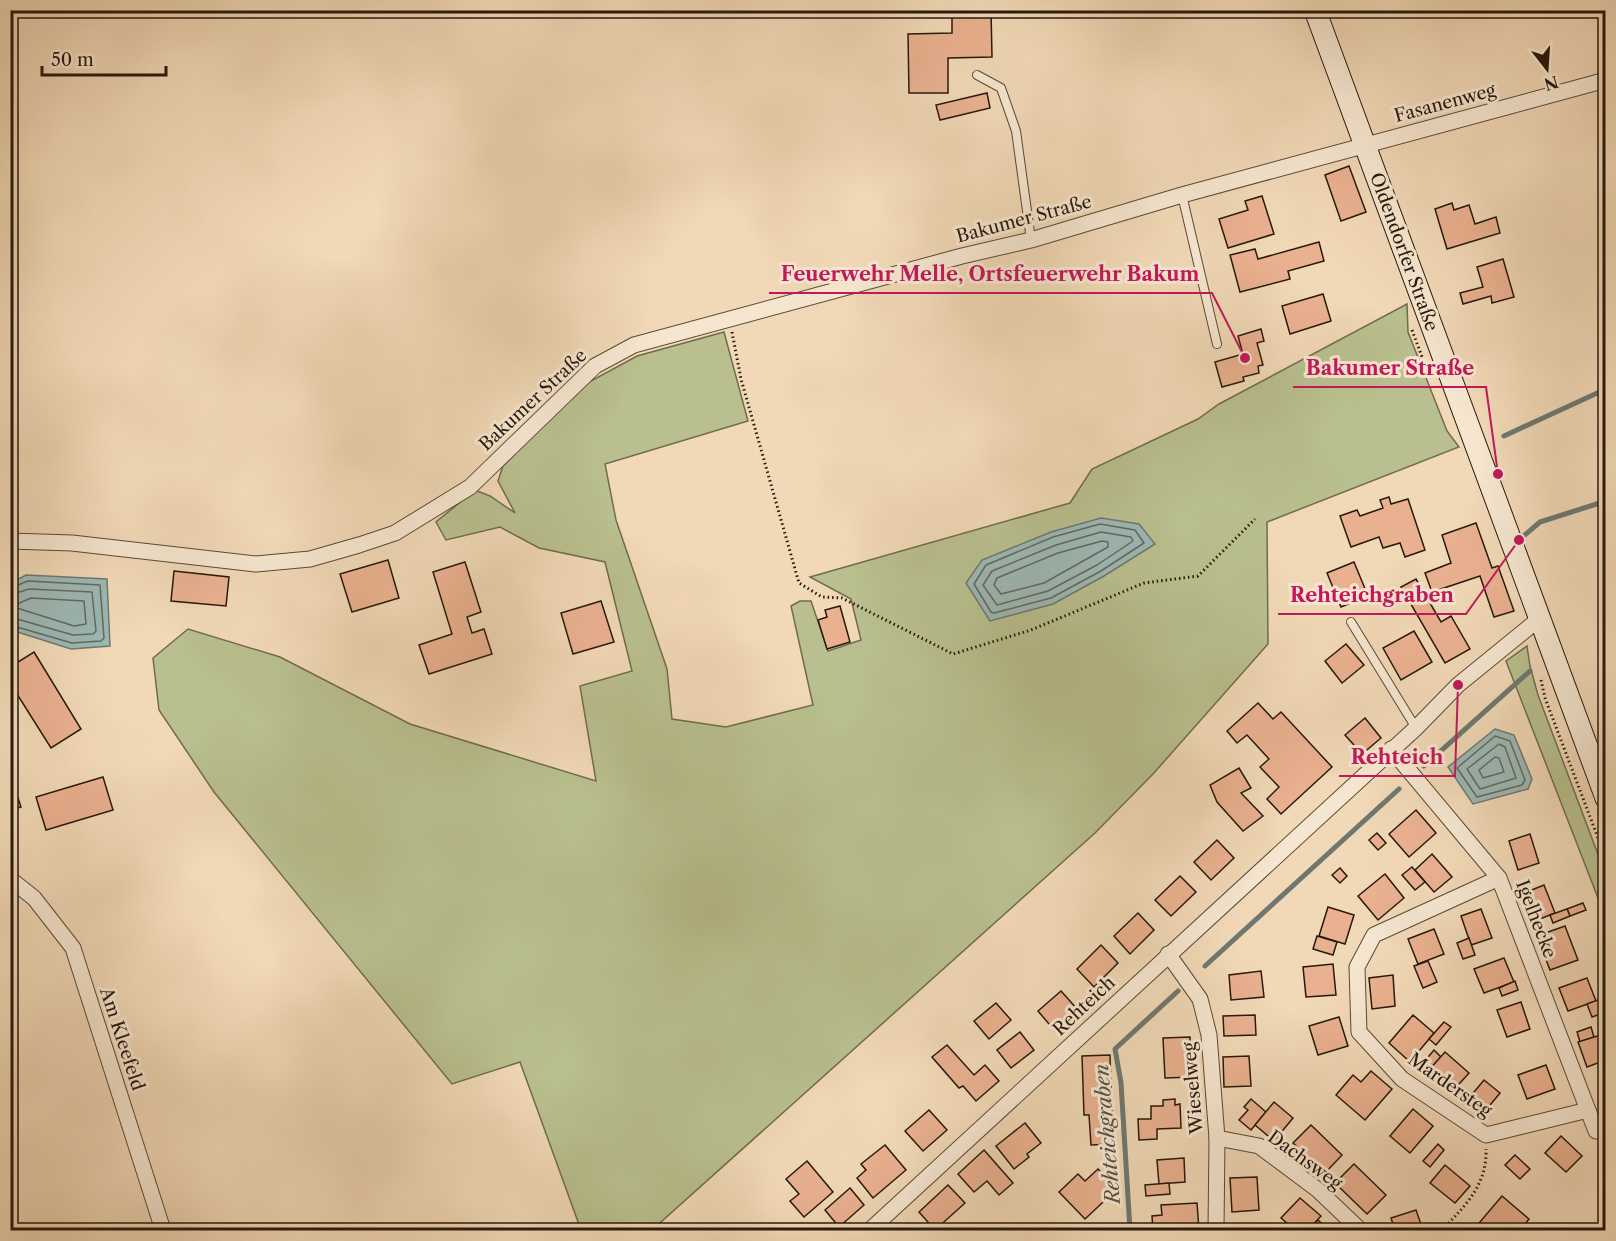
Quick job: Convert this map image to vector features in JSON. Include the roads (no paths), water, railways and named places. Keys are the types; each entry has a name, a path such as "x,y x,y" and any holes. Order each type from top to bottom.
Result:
{"main road":[{"name":"Oldendorfer Straße","path":"1315,10 1605,798"}],"street":[{"name":"Fasanenweg","path":"1365,145 1605,80"},
{"name":"Bakumer Straße","path":"10,541 72,543 256,564 309,559 359,545 395,533 470,487 595,366 634,345 962,256 1031,240 1182,195 1365,145"},
{"name":"Rehteich","path":"870,1230 1416,728 1458,685 1539,619"},
{"name":"Igelhecke","path":"1391,749 1499,878 1596,1131"},
{"name":"Mardersteg","path":"1499,878 1374,935 1357,967 1359,1032 1402,1079 1486,1135 1588,1110"},
{"name":"Am Kleefeld","path":"10,879 34,898 73,948 162,1230"},
{"name":"Wieselweg","path":"1168,954 1200,999 1209,1035 1217,1138 1216,1230"},
{"name":"Dachsweg","path":"1217,1138 1259,1146 1318,1190 1360,1230"}],"lane":[{"path":"977,75 1001,88 1016,131 1031,240"},
{"path":"1182,195 1217,344"},
{"path":"1351,622 1416,728"}],"water":[{"path":"1101,518 1139,524 1155,544 1053,604 990,621 966,583 982,560 1051,532"},
{"path":"26,575 107,579 110,646 71,649 11,630 11,583"},
{"path":"1495,729 1514,735 1532,779 1528,789 1473,804 1448,767"}],"waterway":[{"path":"1504,436 1606,389"},
{"name":"Rehteichgraben","path":"1520,542 1519,540 1540,522 1606,501"},
{"name":"Rehteichgraben","path":"1424,766 1530,671"},
{"name":"Rehteichgraben","path":"1205,966 1399,789"},
{"name":"Rehteichgraben","path":"1130,1230 1121,1083 1115,1049 1178,991"}],"place":[{"name":"Feuerwehr Melle, Ortsfeuerwehr Bakum","path":"1245,358"},
{"name":"Bakumer Straße","path":"1498,474"},
{"name":"Rehteichgraben","path":"1519,540"},
{"name":"Rehteich","path":"1458,685"}]}
